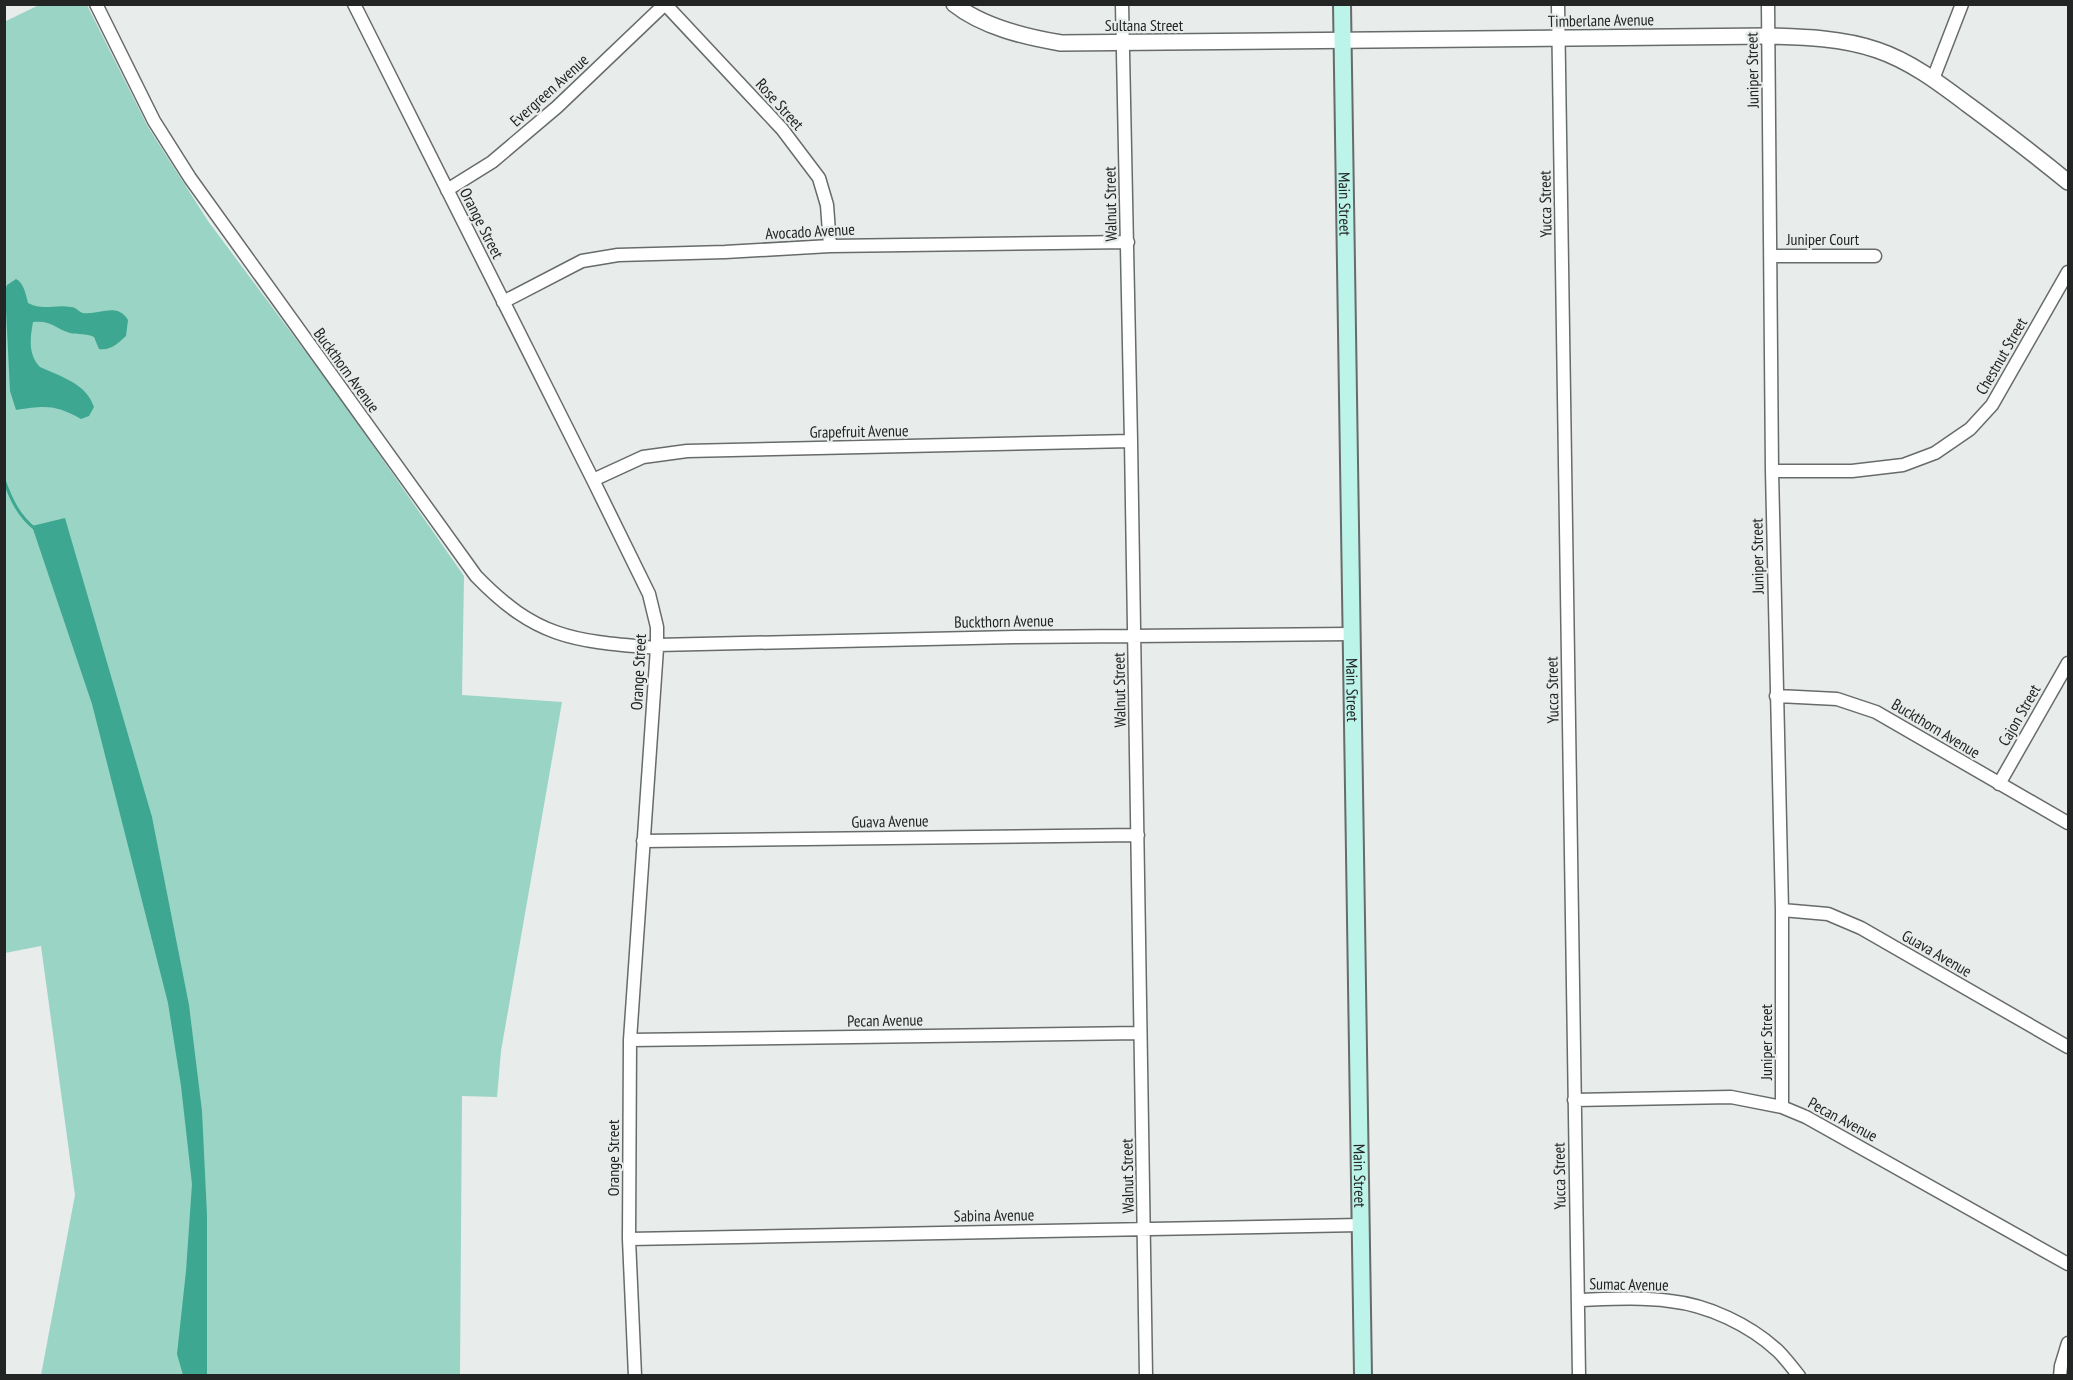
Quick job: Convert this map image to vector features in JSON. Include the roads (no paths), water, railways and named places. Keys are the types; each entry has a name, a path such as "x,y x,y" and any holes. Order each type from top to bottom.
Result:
{"main road":[{"name":"Main Street","path":"1342,4 1363,1376"}],"street":[{"name":"Buckthorn Avenue","path":"96,4 154,121 189,178 476,576 524,618 542,628 590,642 657,647 1134,636 1351,634"},
{"name":"Evergreen Avenue","path":"447,189 492,162 548,114 665,4"},
{"name":"Rose Street","path":"665,4 782,129 819,178 827,205 831,246"},
{"name":"Sultana Street","path":"954,4 985,22 1036,39 1061,43 1343,42"},
{"name":"Walnut Street","path":"1122,4 1128,242 1146,1376"},
{"name":"Yucca Street","path":"1558,4 1579,1376"},
{"name":"Juniper Street","path":"1767,4 1772,471 1782,910 1782,1107"},
{"path":"1933,79 1962,4"},
{"name":"Orange Street","path":"354,5 649,594 657,627 630,1040 629,1239 635,1376"},
{"name":"Timberlane Avenue","path":"1343,42 1768,36 1815,38 1876,49 1903,61 1933,79 2068,182"},
{"name":"Avocado Avenue","path":"503,302 582,261 618,255 831,246 1128,242"},
{"name":"Juniper Court","path":"1771,256 1875,256"},
{"name":"Chestnut Street","path":"1772,471 1852,471 1903,465 1935,453 1970,429 1992,405 2068,272"},
{"name":"Grapefruit Avenue","path":"593,480 643,457 687,451 1131,441"},
{"name":"Cajon Street","path":"1999,784 2068,663"},
{"name":"Buckthorn Avenue","path":"1776,696 1837,699 1876,712 2068,823"},
{"name":"Guava Avenue","path":"643,841 1138,835"},
{"name":"Guava Avenue","path":"1782,910 1828,914 1861,928 2068,1047"},
{"name":"Pecan Avenue","path":"630,1040 1140,1033"},
{"name":"Pecan Avenue","path":"1574,1100 1731,1098 1782,1107 1806,1117 2068,1264"},
{"name":"Sabina Avenue","path":"629,1239 1360,1225"},
{"name":"Sumac Avenue","path":"1578,1300 1673,1301 1710,1311 1754,1333 1778,1351 1799,1376"},
{"path":"2060,1376 2068,1343"}],"waterway":[{"path":"4,480 16,506 34,528"}]}
